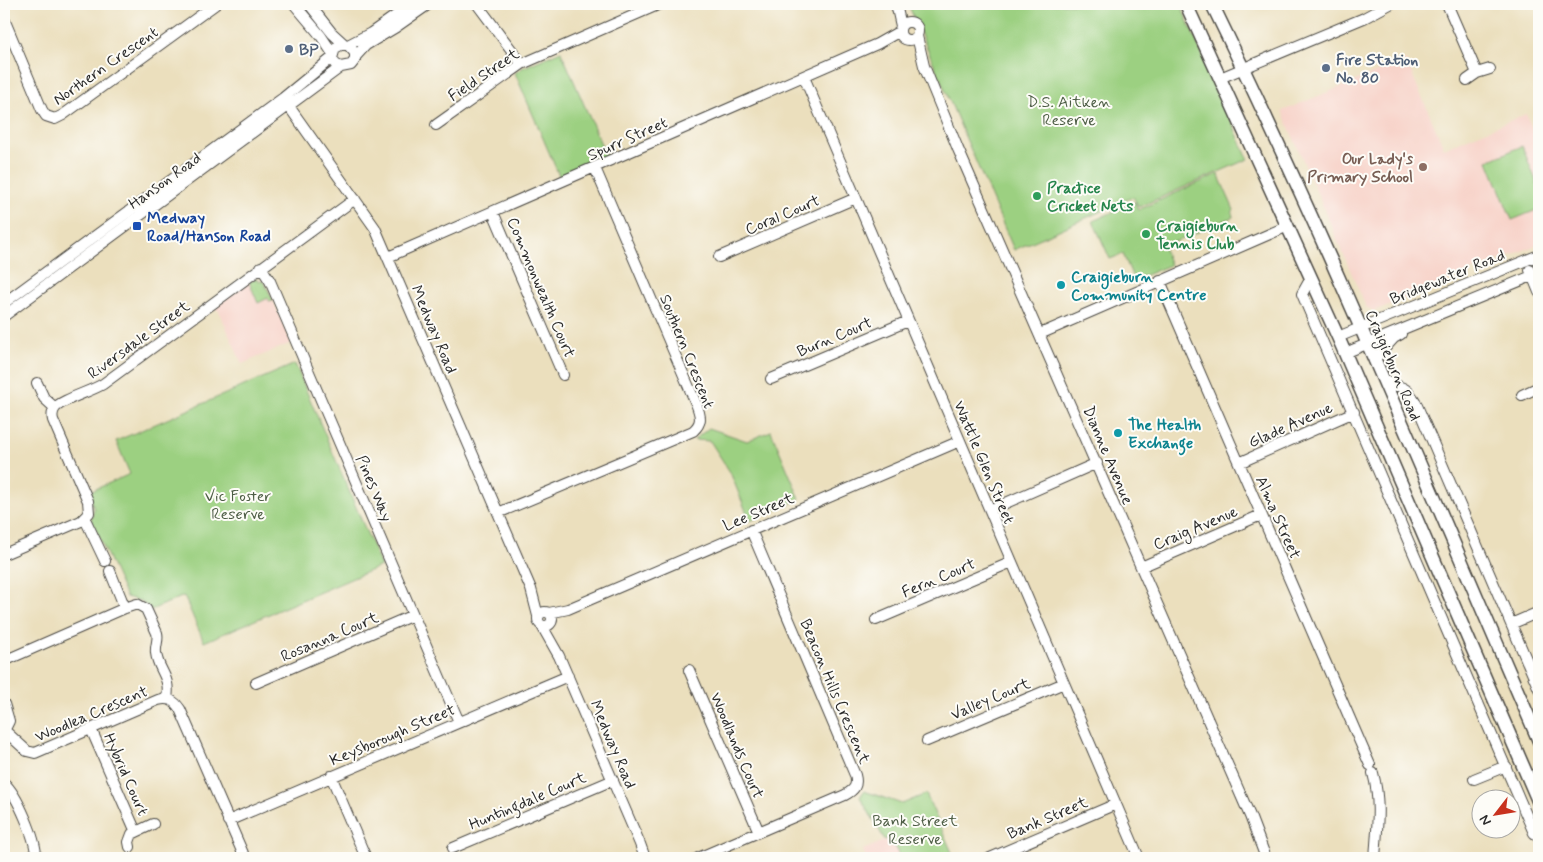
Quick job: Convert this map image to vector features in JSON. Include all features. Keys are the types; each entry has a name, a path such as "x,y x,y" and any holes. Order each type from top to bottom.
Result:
{"main road":[{"path":"1186,4 1338,337 1539,803"},
{"name":"Craigieburn Road","path":"1212,4 1360,327 1536,726 1539,741"}],"street":[{"name":"Northern Crescent","path":"4,19 42,110 46,116 55,119 216,4"},
{"path":"294,4 321,36 335,64 341,67 351,65 366,45 429,4"},
{"path":"332,56 338,46 346,45 371,34 412,4"},
{"path":"477,4 522,64"},
{"name":"Field Street","path":"436,126 522,64 660,4"},
{"name":"Dianne Avenue","path":"897,4 917,28 906,34"},
{"name":"Dianne Avenue","path":"897,4 906,34 924,66 958,149 1258,835 1265,857"},
{"path":"1220,78 1244,72 1256,63 1364,18 1390,4"},
{"path":"1447,4 1477,72"},
{"path":"306,18 312,8 332,33 354,49 356,56"},
{"name":"Spurr Street","path":"388,257 877,44 906,34 905,22 911,22"},
{"name":"Hanson Road","path":"286,103 332,56"},
{"name":"Hanson Road","path":"5,309 286,103 341,67"},
{"path":"1466,80 1477,72 1490,69"},
{"name":"Wattle Glen Street","path":"804,77 1139,858"},
{"name":"Medway Road","path":"286,103 375,228 498,514 546,618 559,656 645,858"},
{"name":"Southern Crescent","path":"498,514 693,431 699,426 701,416 697,406 594,168"},
{"name":"Coral Court","path":"719,257 856,198"},
{"name":"Riversdale Street","path":"55,408 103,384 355,199"},
{"name":"Commonwealth Court","path":"493,212 563,375"},
{"path":"1040,334 1288,226"},
{"name":"Bridgewater Road","path":"1338,337 1539,255"},
{"path":"1526,261 1536,274 1539,292"},
{"name":"Pines Way","path":"261,267 273,289 459,722"},
{"name":"Bridgewater Road","path":"1345,353 1536,274"},
{"path":"1311,278 1302,294 1534,833 1539,836"},
{"name":"Alma Street","path":"1160,281 1372,769 1379,806 1375,858"},
{"path":"1374,360 1394,338 1422,320 1416,305"},
{"name":"Burn Court","path":"771,379 908,320"},
{"path":"1383,380 1404,387 1410,392 1539,689"},
{"path":"4,554 85,519 90,510 88,501 53,420 55,408 44,398 37,383"},
{"path":"1522,395 1539,386"},
{"name":"Glade Avenue","path":"1238,463 1354,412"},
{"name":"Lee Street","path":"546,618 960,441"},
{"path":"990,510 1096,463"},
{"name":"Craig Avenue","path":"1141,567 1261,515"},
{"path":"85,519 105,561"},
{"name":"Beacon Hills Crescent","path":"698,858 846,795 854,790 857,783 750,530"},
{"name":"Fern Court","path":"876,620 1012,562"},
{"path":"110,571 126,608"},
{"path":"1446,625 1453,602"},
{"path":"4,661 137,604 149,612 158,637 156,653 168,684 167,698"},
{"path":"1511,624 1539,612"},
{"name":"Rosanna Court","path":"256,683 413,615"},
{"name":"Woodlands Court","path":"689,670 759,832"},
{"name":"Keysborough Street","path":"228,821 568,676"},
{"name":"Valley Court","path":"927,741 1064,683"},
{"name":"Woodlea Crescent","path":"4,730 27,751 35,753 158,700 167,698 176,703 180,709 245,858"},
{"path":"4,704 9,721 4,730"},
{"name":"Hybrid Court","path":"91,729 136,832"},
{"path":"1474,779 1506,766"},
{"path":"331,776 366,858"},
{"name":"Huntingdale Court","path":"453,848 613,780"},
{"path":"4,783 13,793 35,843 36,858"},
{"name":"Bank Street","path":"990,858 1116,804"},
{"name":"Hybrid Court","path":"130,847 130,837 153,824"},
{"name":"Medway Road","path":"640,844 649,858"}],"shaded area":[{"name":"Our Lady's Primary School","path":"1406,60 1444,148 1526,114 1539,146 1539,244 1374,311 1366,307 1282,111"},
{"path":"261,280 267,286 291,343 242,364 219,311 214,308 250,281"},
{"path":"891,838 900,858 866,858 863,850"}],"green space":[{"name":"D.S. Aitken Reserve","path":"908,4 1180,4 1248,159 1139,207 1133,197 1014,250"},
{"path":"561,51 607,158 560,178 515,73"},
{"path":"1522,146 1539,188 1539,209 1512,220 1488,161"},
{"name":"Craigieburn Tennis Club","path":"1218,174 1234,210 1232,212 1233,217 1163,247 1170,265 1134,280 1123,254 1110,259 1093,221 1135,202 1138,210"},
{"path":"256,279 264,282 273,300 269,301 268,298 258,303 249,282"},
{"name":"Vic Foster Reserve","path":"295,364 381,566 204,642 184,596 151,610 141,601 126,597 91,519 94,509 89,492 130,474 116,441"},
{"path":"709,428 747,441 771,431 800,499 750,521 730,472 710,441 694,440"},
{"name":"Bank Street Reserve","path":"864,791 902,804 926,794 954,857 900,858 891,838 885,840 860,797"}],"place":[{"name":"BP","path":"289,49"},
{"name":"Fire Station No. 80","path":"1326,68"},
{"name":"Our Lady's Primary School","path":"1423,167"},
{"name":"Practice Cricket Nets","path":"1037,196"},
{"name":"Medway Road/Hanson Road","path":"137,226"},
{"name":"Craigieburn Tennis Club","path":"1146,234"},
{"name":"Craigieburn Community Centre","path":"1061,285"},
{"name":"The Health Exchange","path":"1118,433"}]}
